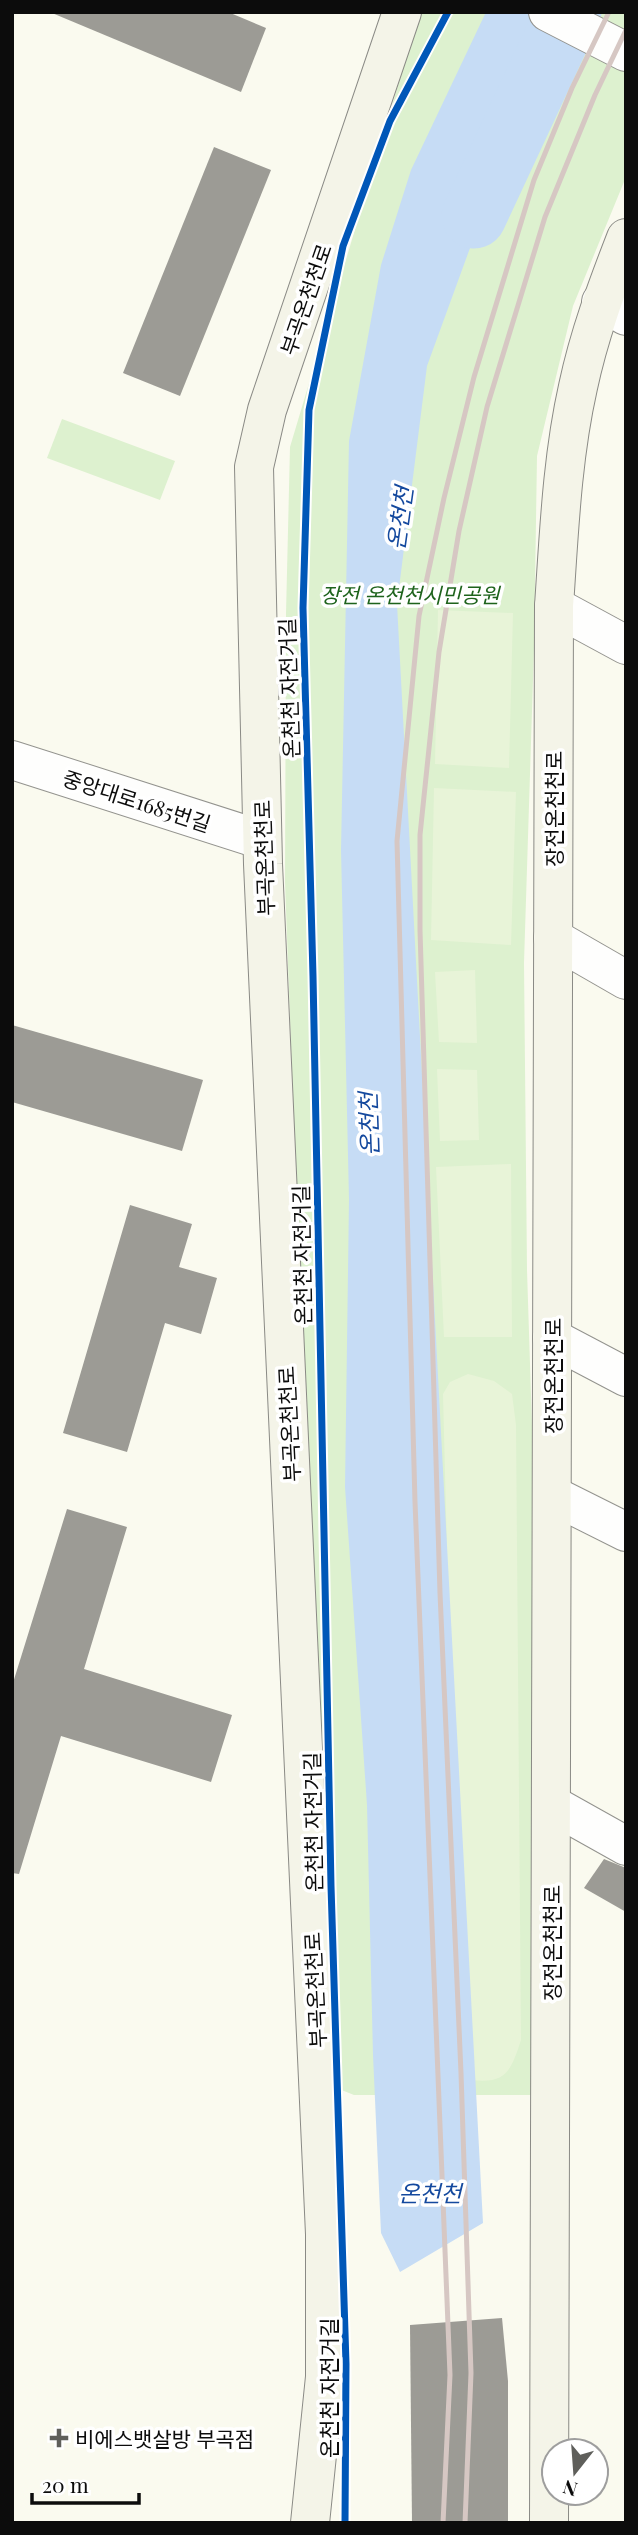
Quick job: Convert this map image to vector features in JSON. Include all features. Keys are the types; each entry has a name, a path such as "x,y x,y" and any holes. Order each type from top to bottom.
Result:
{"main road":[{"name":"부곡온천천로","path":"310,2523 325,2377 325,2234 262,840 254,467 267,410 402,12"},
{"name":"장전온천천로","path":"549,2523 554,606 566,459 578,386 613,309 626,238"}],"street":[{"path":"548,12 626,52"},
{"path":"554,606 626,645"},
{"name":"중앙대로1685번길","path":"12,760 262,840"},
{"path":"553,937 626,980"},
{"path":"552,1338 626,1377"},
{"path":"552,1495 626,1532"},
{"path":"551,1804 626,1846"}],"green space":[{"name":"장전 온천천시민공원","path":"420,12 626,12 626,177 573,306 537,456 524,963 527,1270 538,1614 534,2095 354,2095 329,2085 285,882 290,447"},
{"path":"62,419 175,461 160,500 47,458"},
{"path":"438,610 513,613 509,768 435,764"},
{"path":"434,788 516,792 511,945 431,940"},
{"path":"475,970 477,1043 439,1042 435,972"},
{"path":"437,1069 477,1070 479,1140 440,1141"},
{"path":"511,1164 512,1337 444,1337 436,1167"},
{"path":"468,1374 494,1381 512,1394 516,1425 521,2040 506,2073 493,2080 484,2081 472,2080 451,1710 443,1394 450,1382"}],"water":[{"name":"온천천","path":"486,12 556,12 427,366 397,604 483,2223 400,2272 381,2233 373,2055 367,1805 345,1487 349,1199 341,850 349,441 381,265 411,170"}],"building":[{"path":"228,12 266,28 241,92 52,13"},
{"path":"214,147 271,170 180,396 123,373"},
{"path":"12,1025 203,1080 182,1151 12,1102"},
{"path":"130,1205 192,1224 179,1267 217,1278 201,1334 165,1323 127,1452 63,1433"},
{"path":"67,1509 127,1527 84,1669 232,1715 211,1782 61,1736 19,1874 12,1873 12,1686"},
{"path":"604,1859 626,1868 626,1912 584,1888"},
{"path":"502,2318 508,2381 508,2523 412,2523 410,2325"}],"waterway":[{"name":"온천천","path":"474,216 569,12"}],"railway":[{"path":"443,2523 450,2375 415,1502 397,841 419,616 474,377 534,180 572,88 609,12"},
{"path":"465,2523 471,2373 440,1593 420,930 420,835 439,652 459,531 487,407 545,217 595,95 626,30"}],"cycle path":[{"name":"온천천 자전거길","path":"345,2523 346,2364 331,1886 303,608 309,410 343,246 390,121 448,12"}],"place":[{"name":"비에스뱃살방 부곡점","path":"59,2438"}]}
